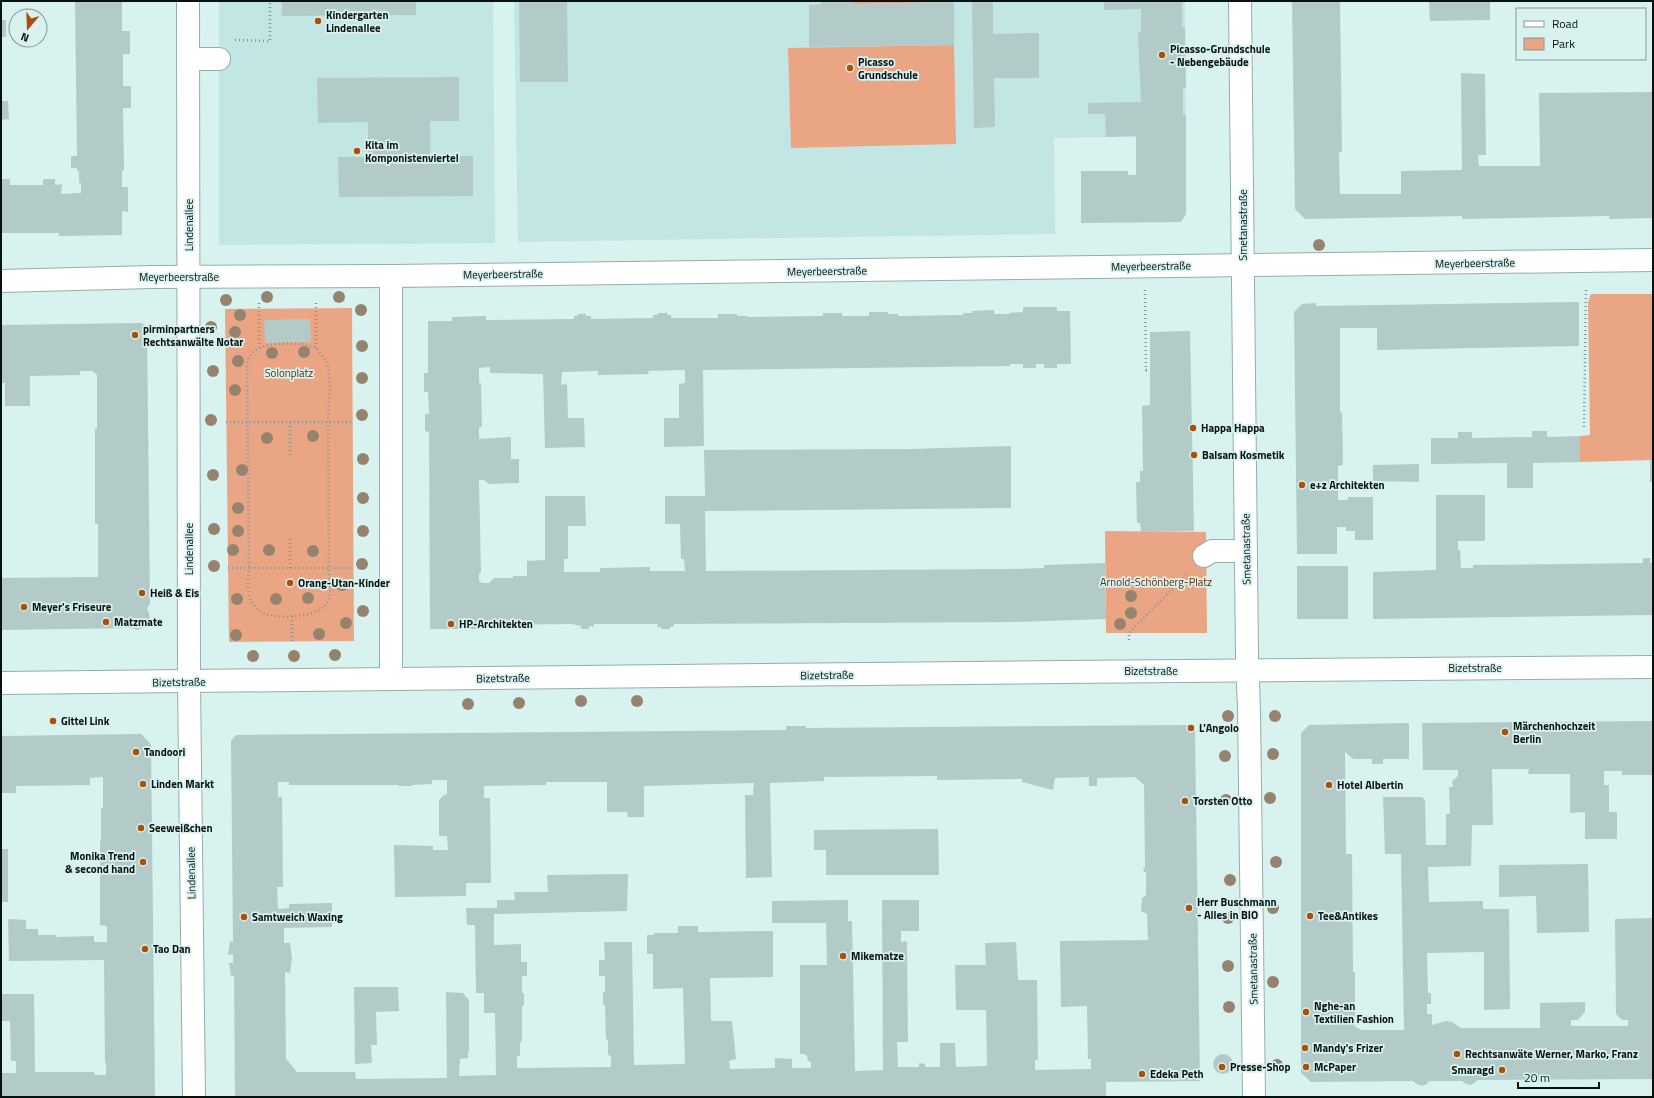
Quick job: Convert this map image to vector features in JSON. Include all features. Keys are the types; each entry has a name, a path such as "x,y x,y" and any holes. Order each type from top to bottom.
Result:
{"street":[{"name":"Lindenallee","path":"188,1 189,682 194,1097"},
{"name":"Smetanastraße","path":"1240,1 1244,237 1242,266 1247,670 1250,714 1254,1097"},
{"path":"189,59 219,59"},
{"name":"Meyerbeerstraße","path":"1,281 189,277 391,276 1653,260"},
{"path":"391,276 391,679"},
{"path":"1204,556 1212,551 1246,551"},
{"name":"Bizetstraße","path":"1,683 1653,667"}],"path":[{"path":"234,40 270,41 270,1"},
{"path":"1144,266 1146,370 1150,370"},
{"path":"1584,427 1586,287"},
{"path":"259,303 259,348"},
{"path":"316,303 316,348 328,364 330,385 328,422 330,598 325,606 316,612 309,614 292,616 267,614 259,611 255,607 249,594 247,362 249,355 259,348 267,345 302,344 316,348"},
{"path":"226,422 353,422"},
{"path":"290,422 290,456"},
{"path":"290,539 290,568"},
{"path":"1129,640 1129,633 1204,556"},
{"path":"228,568 354,568"},
{"path":"292,616 292,642"}],"shaded area":[{"name":"Kita im Komponistenviertel","path":"219,1 493,1 495,243 219,245"},
{"name":"Picasso Grundschule","path":"514,1 1185,1 1186,136 1054,138 1055,234 518,242"}],"green space":[{"path":"854,1 953,1 954,2 854,4"},
{"path":"954,45 956,144 791,148 788,48"},
{"path":"1591,294 1653,294 1653,460 1580,462 1580,436 1590,435 1588,302"},
{"name":"Solonplatz","path":"352,308 354,641 229,642 225,309"},
{"name":"Arnold-Schönberg-Platz","path":"1105,531 1206,532 1207,633 1106,633"}],"building":[{"path":"75,1 122,1 122,31 130,31 130,54 123,54 123,86 131,86 131,108 123,108 124,171 122,170 122,187 128,187 128,212 122,211 122,235 59,236 59,233 1,233 1,179 10,179 10,185 43,185 43,179 55,179 55,185 62,184 61,194 81,193 79,171 77,171 77,168 71,168 71,156 77,156"},
{"path":"282,1 416,1 416,15 282,16"},
{"path":"519,1 567,1 568,82 520,82"},
{"path":"821,1 854,1 854,4 954,2 954,45 809,47 809,5 821,4"},
{"path":"972,1 993,1 993,34 1039,33 1039,78 994,78 995,127 974,128"},
{"path":"1104,1 1182,1 1182,27 1185,27 1186,88 1183,88 1183,115 1186,115 1186,214 1181,222 1081,223 1081,171 1128,171 1128,175 1136,175 1136,136 1106,137 1105,114 1088,114 1088,103 1141,102 1138,33 1141,32 1141,9 1104,10"},
{"path":"1292,1 1340,1 1342,152 1339,152 1340,194 1401,194 1401,171 1462,170 1461,73 1485,74 1486,155 1478,155 1479,166 1540,166 1539,93 1653,92 1653,218 1609,219 1609,216 1462,219 1462,216 1305,219 1295,209"},
{"path":"1429,1 1490,1 1490,20 1430,21"},
{"path":"1,20 6,20 6,37 1,37"},
{"path":"459,77 459,121 430,121 430,156 473,156 473,196 339,197 338,157 368,157 368,122 318,123 317,78"},
{"path":"1,101 8,101 9,119 1,120"},
{"path":"1579,302 1579,346 1377,350 1377,328 1340,328 1340,412 1342,413 1343,465 1338,466 1338,500 1348,500 1348,497 1373,497 1373,540 1355,540 1355,531 1346,531 1346,527 1337,527 1337,554 1297,554 1294,312 1302,304 1316,303 1316,306"},
{"path":"1023,307 1057,307 1057,311 1070,311 1071,364 1057,364 1057,368 1044,368 1044,364 1036,364 1036,368 1023,368 1023,364 1010,364 1010,366 703,370 704,446 664,447 664,418 679,418 679,384 685,383 685,370 648,371 649,374 598,375 598,371 562,372 561,385 567,384 568,418 584,418 585,447 545,448 543,374 490,373 490,367 479,368 479,383 481,383 482,427 479,427 479,439 511,437 511,459 519,459 519,483 489,484 484,480 479,480 481,572 479,574 479,581 482,583 489,583 494,578 527,576 527,561 545,560 545,496 585,496 586,526 568,526 568,559 564,559 564,572 600,572 600,568 650,567 650,571 685,571 684,559 681,559 680,524 665,524 665,496 705,496 704,450 909,449 1011,446 1011,508 705,511 706,571 1012,569 1044,568 1044,565 1105,563 1106,619 1013,622 674,624 674,626 670,627 670,629 661,629 661,627 657,627 658,624 594,624 594,627 589,626 589,629 581,629 581,626 572,624 487,625 487,629 430,629 429,432 425,431 425,414 429,414 428,392 424,392 424,373 428,373 428,321 452,321 452,317 486,316 486,320 574,319 574,316 577,316 578,314 586,314 586,316 591,316 591,319 653,318 653,315 657,315 658,313 668,313 667,315 671,315 671,318 718,318 718,314 737,314 737,316 748,317 823,316 823,313 842,313 842,316 869,316 869,312 888,312 888,314 898,314 898,316 963,315 963,313 973,313 972,311 994,310 994,314 1009,314 1023,312"},
{"path":"310,319 311,342 265,343 264,320"},
{"path":"141,323 147,326 150,604 147,608 150,617 149,622 145,627 137,630 132,628 1,630 1,578 98,577 98,524 95,524 95,429 97,429 97,375 92,371 80,371 80,375 30,376 30,406 5,406 5,383 1,383 1,325"},
{"path":"1190,331 1194,531 1141,532 1140,523 1137,523 1136,482 1140,482 1140,471 1143,471 1142,406 1150,405 1150,332"},
{"path":"1532,431 1547,431 1547,437 1580,436 1580,462 1533,463 1533,488 1507,488 1507,463 1431,464 1431,438 1458,438 1458,432 1472,432 1472,438 1532,437"},
{"path":"1650,460 1653,460 1653,482 1650,482"},
{"path":"1419,464 1419,482 1373,481 1373,465"},
{"path":"1436,495 1485,495 1485,541 1458,541 1461,568 1473,568 1473,565 1643,563 1643,558 1650,558 1650,563 1653,563 1653,615 1373,619 1373,572 1436,570"},
{"path":"1297,566 1348,566 1348,619 1297,619"},
{"path":"1653,721 1653,775 1622,775 1622,771 1604,771 1604,785 1609,785 1609,812 1617,812 1617,839 1585,839 1585,812 1570,813 1570,774 1528,774 1529,769 1492,769 1493,825 1472,825 1471,866 1428,867 1429,902 1483,901 1483,909 1509,909 1510,1009 1484,1010 1484,952 1427,953 1428,993 1431,993 1431,1004 1427,1004 1427,1014 1432,1014 1432,1025 1446,1021 1452,1022 1461,1028 1540,1028 1540,1003 1585,1002 1585,1012 1578,1020 1571,1020 1571,1026 1628,1026 1628,1020 1622,1020 1616,1014 1615,919 1653,918 1653,1079 1478,1080 1471,1085 1462,1081 1429,1081 1427,1084 1422,1086 1413,1081 1311,1082 1301,1073 1301,733 1309,725 1409,723 1409,759 1383,759 1383,764 1372,764 1372,759 1353,759 1345,752 1346,854 1352,854 1355,1027 1362,1030 1404,1030 1401,854 1385,854 1383,797 1422,797 1425,800 1426,845 1446,845 1446,814 1450,814 1449,787 1453,787 1452,781 1458,776 1458,770 1423,770 1422,723"},
{"path":"1188,725 1195,731 1200,1081 1106,1082 1106,1097 235,1097 234,976 231,976 229,963 233,963 233,954 228,955 230,941 233,942 231,741 236,735 786,730 786,726 806,726 806,728","holes":["937,776 937,780 1022,779 1022,782 1053,790 1055,778 1089,777 1089,786 1097,786 1097,778 1135,777 1144,785 1145,868 1143,868 1144,872 1146,872 1146,895 1142,898 1141,911 1147,914 1148,940 1060,941 1061,1007 1087,1006 1088,1059 1091,1059 1091,1069 1035,1070 1035,1060 1038,1060 1037,980 1018,980 1016,942 985,943 986,965 955,965 956,1010 986,1010 987,1066 956,1067 955,1043 940,1043 940,1067 925,1067 925,1064 919,1063 919,1067 898,1067 897,1042 908,1042 907,941 901,942 901,931 919,931 919,900 882,900 883,1070 855,1071 852,921 848,921 848,900 772,901 772,923 826,923 827,965 800,965 800,1054 807,1056 808,1061 811,1062 811,1068 792,1068 792,1059 775,1058 775,1068 730,1069 729,1061 736,1059 732,1021 711,1021 710,978 773,977 773,931 698,932 698,926 678,926 678,933 654,933 654,935 647,935 647,954 653,954 653,989 683,988 685,1064 634,1065 632,942 604,942 605,960 599,960 599,976 605,976 603,1005 605,1005 606,1039 608,1040 608,1054 611,1057 611,1067 517,1068 517,1057 520,1055 520,1043 522,1040 522,1006 524,1006 522,976 527,976 527,962 521,962 521,944 494,945 494,914 627,911 628,874 547,875 548,892 514,892 515,900 497,900 497,908 466,908 467,925 475,925 476,993 484,993 484,1013 495,1013 496,1075 459,1076 460,1059 468,1058 469,1051 469,1000 463,993 446,992 447,1078 356,1079 355,1072 297,1072 286,1059 285,972 290,973 292,958 290,943 284,943 284,928 332,927 332,903 289,904 289,908 278,909 277,887 283,887 282,797 278,797 278,782 289,782 289,785 412,786 432,784 432,780 447,780 447,794 439,800 439,836 447,836 448,850 433,850 433,846 394,845 395,897 466,896 466,883 491,883 490,798 484,798 484,786 546,785 546,782 607,782 607,812 627,812 628,817 644,817 644,786 754,783 753,795 745,795 746,878 772,877 770,783 824,781 824,777"]},
{"path":"140,733 151,744 155,1097 1,1097 1,1073 16,1073 16,1061 11,1061 10,1021 1,1021 1,994 34,994 35,1072 94,1072 95,1075 106,1075 104,960 9,961 8,919 26,920 26,929 38,929 38,935 56,935 56,937 94,936 94,942 107,942 107,926 100,925 100,841 101,808 103,808 103,777 90,778 90,785 16,786 16,793 1,793 1,736"},
{"path":"938,829 939,875 826,875 826,850 814,850 814,830"},
{"path":"1,849 8,849 8,902 1,902"},
{"path":"1588,864 1589,932 1537,933 1536,896 1499,897 1499,865"},
{"path":"354,987 398,987 399,1011 376,1012 377,1045 371,1045 372,1063 355,1064"},
{"path":"1223,1054 1230,1057 1233,1064 1230,1071 1223,1074 1216,1071 1213,1064 1216,1057"}],"place":[{"name":"Kindergarten Lindenallee","path":"318,21"},
{"name":"Picasso-Grundschule - Nebengebäude","path":"1162,55"},
{"name":"Picasso Grundschule","path":"850,68"},
{"name":"Kita im Komponistenviertel","path":"357,151"},
{"name":"pirminpartners Rechtsanwälte Notar","path":"135,335"},
{"name":"Happa Happa","path":"1193,428"},
{"name":"Balsam Kosmetik","path":"1194,455"},
{"name":"e+z Architekten","path":"1302,485"},
{"name":"Orang-Utan-Kinder","path":"290,583"},
{"name":"Heiß & Eis","path":"142,593"},
{"name":"Meyer's Friseure","path":"24,607"},
{"name":"Matzmate","path":"106,622"},
{"name":"HP-Architekten","path":"451,624"},
{"name":"Gittel Link","path":"53,721"},
{"name":"L'Angolo","path":"1191,728"},
{"name":"Märchenhochzeit Berlin","path":"1505,732"},
{"name":"Tandoori","path":"136,752"},
{"name":"Linden Markt","path":"143,784"},
{"name":"Hotel Albertin","path":"1329,785"},
{"name":"Torsten Otto","path":"1185,801"},
{"name":"Seeweißchen","path":"141,828"},
{"name":"Monika Trend & second hand","path":"143,862"},
{"name":"Herr Buschmann - Alles in BIO","path":"1189,908"},
{"name":"Tee&Antikes","path":"1310,916"},
{"name":"Samtweich Waxing","path":"244,917"},
{"name":"Tao Dan","path":"145,949"},
{"name":"Mikematze","path":"843,956"},
{"name":"Nghe-an Textilien Fashion","path":"1306,1012"},
{"name":"Mandy's Frizer","path":"1305,1048"},
{"name":"Rechtsanwäte Werner, Marko, Franz","path":"1457,1054"},
{"name":"Presse-Shop","path":"1222,1067"},
{"name":"McPaper","path":"1306,1067"},
{"name":"Smaragd","path":"1502,1070"},
{"name":"Edeka Peth","path":"1142,1074"}]}
